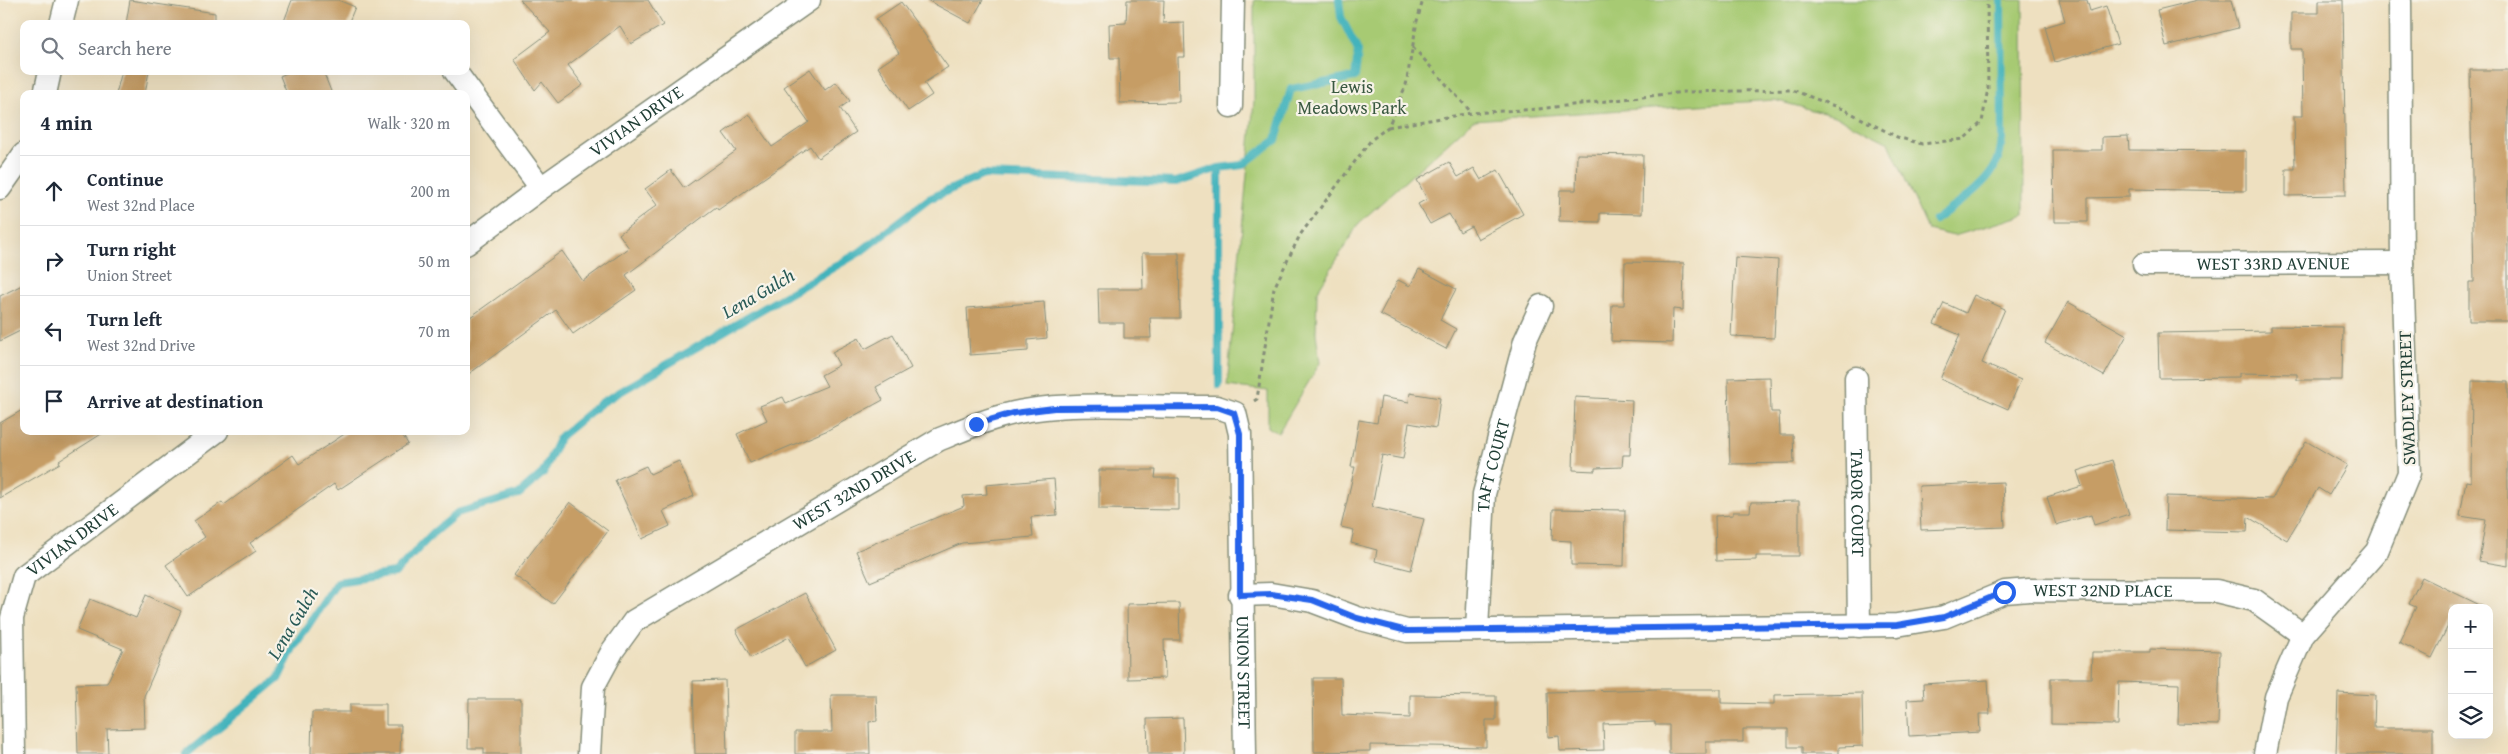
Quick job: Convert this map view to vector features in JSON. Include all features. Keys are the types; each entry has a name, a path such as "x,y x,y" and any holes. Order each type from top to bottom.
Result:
{"street":[{"path":"62,20 67,0"},
{"name":"VIVIAN DRIVE","path":"470,241 541,188 808,0"},
{"path":"1231,106 1233,0"},
{"name":"SWADLEY STREET","path":"2265,754 2267,735 2276,697 2304,635 2377,551 2409,473 2402,263 2400,0"},
{"path":"46,90 49,75"},
{"path":"458,75 469,90"},
{"path":"470,91 541,188"},
{"path":"0,188 20,160"},
{"name":"WEST 33RD AVENUE","path":"2144,264 2402,263"},
{"name":"TAFT COURT","path":"1477,630 1484,494 1525,341 1541,306"},
{"name":"TABOR COURT","path":"1856,378 1859,626"},
{"name":"WEST 32ND DRIVE","path":"589,754 593,686 613,650 634,621 938,440 976,424 1014,413 1054,408 1217,407 1234,413"},
{"name":"UNION STREET","path":"1234,413 1240,434 1240,595 1244,754"},
{"name":"VIVIAN DRIVE","path":"14,754 12,618 24,576 212,435"},
{"name":"WEST 32ND PLACE","path":"1240,595 1271,594 1312,600 1357,618 1407,631 1897,625 1944,617 2004,592 2028,590 2216,591 2254,600 2304,635"}],"path":[{"path":"1388,127 1406,86 1416,21 1423,0"},
{"path":"1234,413 1257,399 1274,288 1300,235 1370,140 1388,127 1471,113 1538,109 1684,92 1792,90 1845,110 1897,137 1922,144 1964,139 1982,122 1988,88 1987,0"},
{"path":"1413,47 1471,113"}],"green space":[{"name":"Lewis Meadows Park","path":"1254,0 2023,0 2024,215 1954,236 1928,230 1889,143 1835,116 1774,100 1473,120 1359,223 1317,292 1316,333 1320,363 1278,433 1268,427 1268,391 1227,386 1254,101"}],"building":[{"path":"130,0 215,13 215,20 127,20"},
{"path":"292,0 338,0 355,7 350,20 284,20"},
{"path":"520,0 648,0 663,25 631,44 620,26 568,65 583,85 558,103 542,82 535,90 514,59 550,32"},
{"path":"927,0 983,0 970,23"},
{"path":"1127,0 1164,0 1163,23 1184,22 1185,57 1178,57 1179,102 1120,103 1119,58 1110,58 1109,24 1126,23"},
{"path":"2059,0 2087,0 2090,11 2106,6 2118,44 2055,62 2045,27 2065,21"},
{"path":"2198,0 2231,0 2238,28 2166,46 2157,10"},
{"path":"2319,0 2343,0 2346,195 2286,196 2286,169 2295,169 2294,116 2303,116 2302,49 2291,49 2291,13 2319,13"},
{"path":"901,2 948,67 924,83 932,95 908,111 878,67 899,53 876,19"},
{"path":"810,69 825,90 836,82 850,101 840,108 856,132 818,158 810,146 718,210 716,207 626,275 636,290 573,334 556,310 470,373 470,317 562,251 583,281 629,248 619,234 657,205 645,189 671,170 684,188 736,151 723,133 749,114 772,147 809,122 784,87"},
{"path":"2470,70 2508,70 2508,321 2469,321 2469,282 2474,282"},
{"path":"121,75 148,75 146,90 117,90"},
{"path":"325,75 330,90 285,90 280,76"},
{"path":"2128,136 2129,150 2246,151 2246,191 2129,189 2129,197 2088,198 2088,222 2054,222 2053,150 2102,150 2102,137"},
{"path":"1577,154 1643,155 1642,214 1600,213 1600,222 1559,221 1560,190 1576,190"},
{"path":"1449,162 1458,177 1474,168 1481,180 1498,170 1523,214 1478,239 1471,226 1460,232 1449,214 1430,224 1418,204 1427,199 1417,180"},
{"path":"1142,253 1179,253 1180,318 1150,318 1151,338 1124,338 1124,323 1099,323 1098,289 1143,289"},
{"path":"1735,257 1778,260 1774,338 1731,336"},
{"path":"1625,262 1684,263 1683,310 1673,309 1672,343 1611,341 1612,305 1624,305"},
{"path":"1419,269 1456,289 1440,320 1456,329 1446,349 1380,314 1398,280 1410,286"},
{"path":"20,286 20,331 0,341 0,296"},
{"path":"1974,295 2005,309 1982,363 2021,380 2008,409 1940,379 1960,335 1934,324 1944,303 1966,313"},
{"path":"1044,302 1047,338 1028,340 1028,351 970,355 967,308"},
{"path":"2068,302 2127,335 2104,376 2045,343"},
{"path":"2271,326 2343,327 2342,380 2297,380 2297,374 2239,373 2239,377 2159,378 2158,333 2271,331"},
{"path":"893,334 911,368 876,387 883,400 828,430 750,463 737,434 767,420 760,406 783,397 786,403 827,386 821,375 839,365 832,352 859,338 865,349"},
{"path":"1770,377 1771,412 1779,412 1780,435 1793,435 1794,463 1730,464 1728,378"},
{"path":"2472,381 2508,382 2508,566 2479,561 2486,520 2460,516 2466,481 2471,482"},
{"path":"1410,393 1440,398 1436,428 1409,423 1403,459 1382,455 1372,507 1424,519 1411,570 1375,561 1377,550 1351,543 1354,530 1341,527 1355,467 1351,467 1359,420 1377,423 1381,397 1409,402"},
{"path":"1575,397 1632,400 1630,455 1623,455 1622,467 1595,468 1595,471 1573,470"},
{"path":"20,411 20,435 100,435 59,461 60,463 0,498 0,423"},
{"path":"343,435 402,435 408,444 338,490 334,484 250,543 256,551 188,597 166,565 205,537 194,521 222,502 224,505 293,455 299,464"},
{"path":"2306,441 2347,465 2329,495 2318,488 2287,540 2248,517 2247,532 2165,530 2166,496 2272,499"},
{"path":"2112,460 2129,514 2094,525 2091,515 2056,525 2047,497 2082,486 2077,471"},
{"path":"679,461 694,496 663,511 670,526 642,539 615,480 646,466 650,474"},
{"path":"1099,470 1156,470 1155,478 1179,478 1179,510 1099,509"},
{"path":"1054,479 1057,515 1031,517 1033,537 962,543 870,582 856,551 964,506 963,496 987,494 986,485"},
{"path":"2003,482 2005,527 1921,530 1919,486"},
{"path":"1799,501 1799,556 1756,556 1756,560 1716,561 1715,516 1733,515 1733,512 1750,512 1751,502"},
{"path":"570,502 608,531 553,604 514,575"},
{"path":"1553,509 1625,510 1624,566 1571,565 1571,541 1552,540"},
{"path":"2422,577 2478,604 2448,604 2448,626 2432,658 2399,642 2416,607 2409,604"},
{"path":"805,593 836,650 805,667 789,637 751,658 736,630"},
{"path":"146,595 181,611 144,696 145,728 107,729 108,754 78,754 76,684 107,683 123,649 77,630 90,599 136,618"},
{"path":"1179,603 1180,640 1164,640 1165,678 1128,679 1127,604"},
{"path":"2150,649 2220,651 2218,725 2178,724 2179,684 2119,682 2118,725 2051,724 2051,678 2091,678 2092,652 2150,652"},
{"path":"1313,678 1341,678 1342,715 1410,718 1410,695 1496,696 1496,720 1486,720 1486,747 1370,745 1370,751 1314,752"},
{"path":"725,680 727,754 695,754 693,681"},
{"path":"1988,680 1990,714 1979,714 1980,732 1909,736 1907,700 1924,699 1923,684"},
{"path":"1721,689 1721,703 1774,704 1774,695 1862,693 1863,746 1839,747 1839,754 1802,754 1802,747 1788,747 1788,729 1743,729 1743,742 1706,742 1706,754 1669,754 1669,725 1655,725 1655,722 1603,724 1604,750 1560,751 1559,736 1548,737 1547,692"},
{"path":"2338,693 2375,695 2374,728 2433,728 2433,754 2336,754"},
{"path":"831,695 876,695 877,721 869,722 870,754 795,754 795,732 832,732"},
{"path":"469,699 521,699 521,754 484,754 484,748 468,748"},
{"path":"350,704 386,704 386,725 401,725 400,754 311,754 312,712 350,712"},
{"path":"1183,718 1184,754 1148,754 1147,719"}],"waterway":[{"name":"Lena Gulch","path":"186,754 278,679 293,648 337,582 395,573 433,533 457,513 519,494 543,473 560,437 601,403 860,252 929,199 983,175 1176,182 1219,168 1242,165 1276,140 1291,89 1355,77 1358,51 1341,17 1339,0"},
{"path":"1935,220 1978,187 1992,171 1999,156 2002,139 2001,0"},
{"path":"1219,168 1219,385"}],"route":[{"path":"976,424 1014,413 1054,408 1217,407 1234,413 1240,434 1240,595 1271,594 1312,600 1357,618 1407,631 1897,625 1944,617 2004,592"}]}
